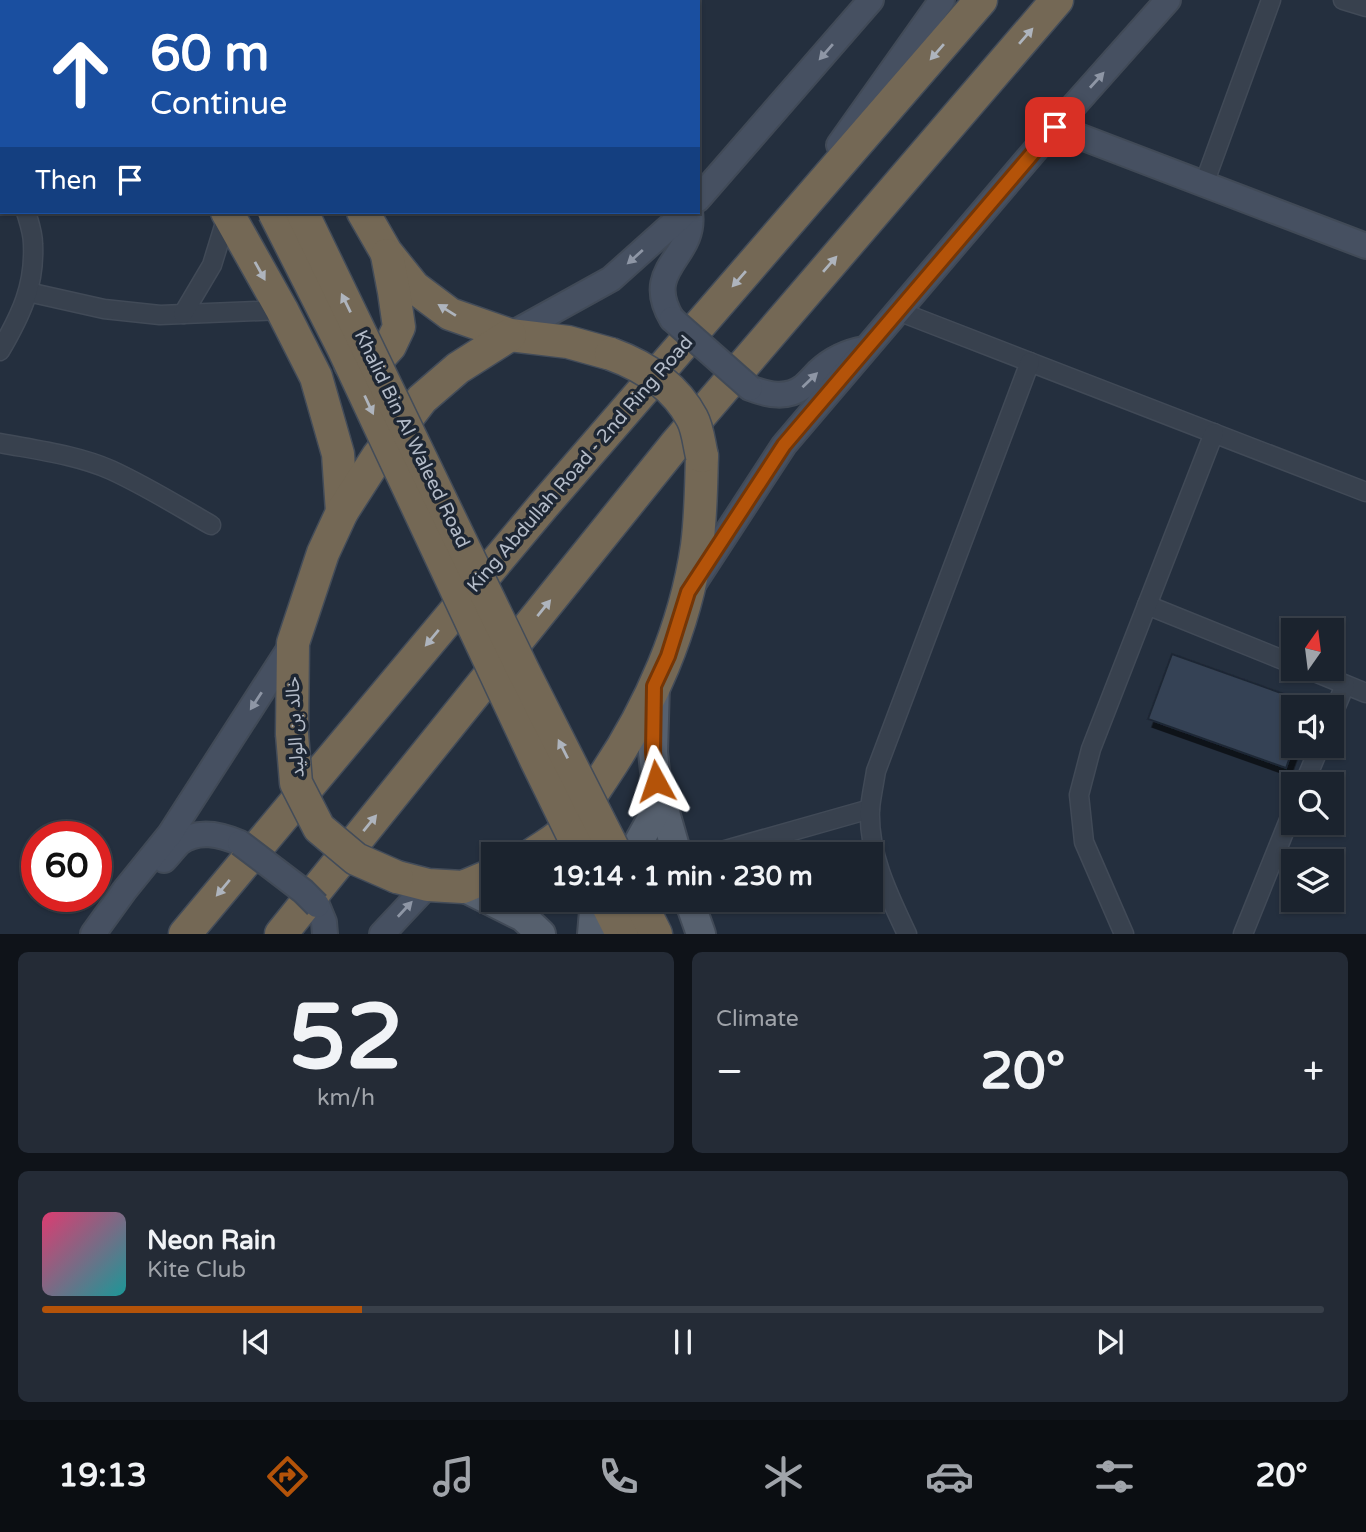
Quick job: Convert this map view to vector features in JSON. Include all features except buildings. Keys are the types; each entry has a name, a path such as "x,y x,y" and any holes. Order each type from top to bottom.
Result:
{"highway":[{"name":"King Abdullah Road - 2nd Ring Road","path":"185,933 542,506 981,0"},
{"path":"281,933 676,444 1057,0"},
{"name":"خالد بن الوليد","path":"228,214 316,377 338,454 342,513"},
{"name":"Khalid Bin Al Waleed Road","path":"275,214 342,348 576,842"},
{"name":"Khalid Bin Al Waleed Road","path":"303,214 517,658 610,842"},
{"path":"364,214 386,252 414,287 450,314 510,335 568,342 611,354 644,369 672,391 694,421 702,456 698,536 688,592 668,656 622,749 577,815 551,842"},
{"path":"288,322 331,359 359,366 379,358 390,346 399,327 386,252"},
{"name":"خالد بن الوليد","path":"481,879 463,887 428,885 397,877 356,859 319,828 296,783 292,734 293,643 323,553 342,513 378,456 422,400 458,368 510,335"},
{"path":"610,912 622,933"},
{"path":"645,912 656,933"}],"main road":[{"path":"700,197 871,0"},
{"path":"765,249 942,0"},
{"path":"688,592 784,445 1055,127 1168,0"},
{"path":"1055,127 1366,246"},
{"path":"510,335 611,279 686,214"},
{"path":"688,214 691,229 684,247 672,262 664,279 664,300 672,319 750,388 772,395 794,393 829,363 866,348"},
{"path":"93,933 170,834 293,643"},
{"path":"654,686 653,752 656,781 673,842"},
{"path":"639,842 661,802"},
{"path":"124,891 167,857 178,844 202,834 216,834 240,843 303,891 317,905 325,933"},
{"path":"382,933 428,885"},
{"name":"خالد بن الوليد","path":"463,887 523,917 541,933"},
{"path":"592,933 594,912"},
{"path":"694,912 701,933"}],"street":[{"path":"1204,184 1271,0"},
{"path":"1343,0 1366,7"},
{"path":"0,351 27,299 31,279 33,242 26,214"},
{"path":"183,314 212,265 226,214"},
{"path":"28,292 104,309 288,322"},
{"path":"898,311 1366,492"},
{"path":"907,933 882,881 872,844 870,809 876,771 1030,362"},
{"path":"1124,933 1084,842 1079,795 1091,749 1213,433"},
{"path":"0,443 61,455 109,469 211,525"},
{"path":"1147,605 1281,659"},
{"path":"1336,681 1366,693"},
{"path":"1341,695 1345,685"},
{"path":"753,842 870,809"},
{"path":"1243,933 1283,835"}],"route":[{"path":"656,781 653,752 654,686 668,656 688,592 784,445 1055,127"}]}
